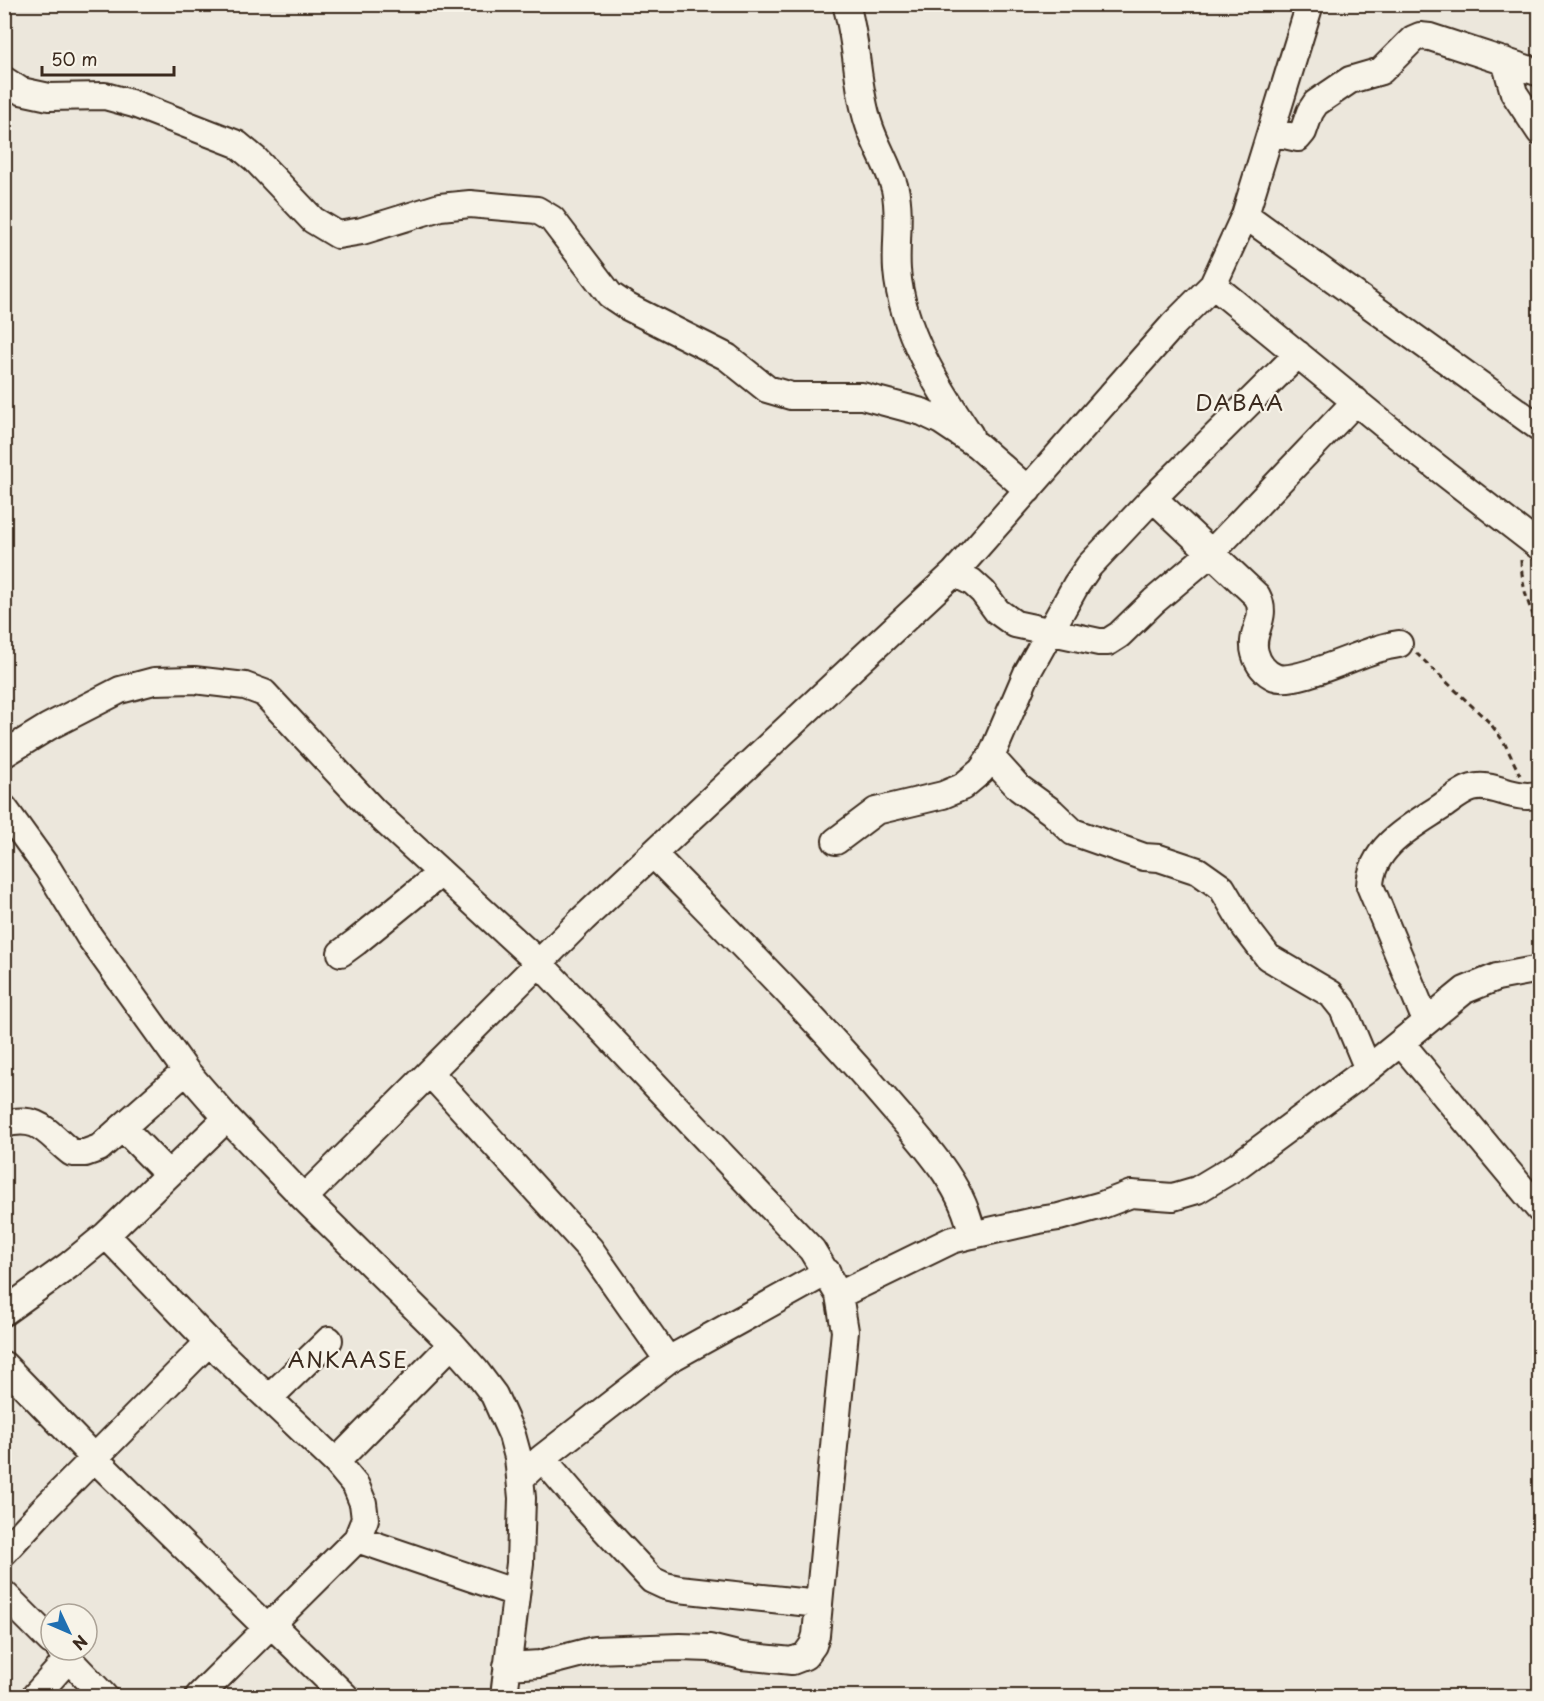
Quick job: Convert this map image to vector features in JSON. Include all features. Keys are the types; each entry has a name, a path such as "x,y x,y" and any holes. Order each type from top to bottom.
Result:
{"street":[{"path":"846,4 869,126 895,190 898,225 897,270 902,301 918,349 945,398 977,445"},
{"path":"303,1198 538,962 954,573 1173,325 1213,285 1245,214 1310,4"},
{"path":"1271,132 1298,138 1316,103 1350,80 1381,71 1413,39 1420,36 1430,37 1539,73"},
{"path":"1505,61 1514,93 1539,132"},
{"path":"4,80 21,91 49,97 105,96 134,104 237,144 255,159 313,220 338,235 362,231 440,207 470,204 537,210 552,219 610,295 628,307 727,357 767,389 791,396 862,396 922,412 941,421 977,445 1028,490"},
{"path":"1245,214 1539,428"},
{"path":"1213,285 1416,451 1534,533"},
{"path":"836,841 876,811 943,795 962,787 981,771 991,757 1027,673 1089,566 1153,498 1298,354"},
{"path":"954,573 972,582 983,592 997,611 1015,624 1108,642 1119,635 1154,601 1212,552 1356,402"},
{"path":"1153,498 1257,596 1262,606 1261,618 1254,638 1255,654 1263,670 1277,678 1297,677 1381,647 1399,644"},
{"path":"4,754 48,727 120,690 154,681 194,680 245,686 264,693 374,812 538,962 812,1250 827,1272 839,1295 845,1331 816,1635 813,1645 805,1656 792,1661 742,1656 710,1648 642,1647 594,1650 540,1664 507,1666"},
{"path":"991,757 1019,788 1052,812 1072,832 1144,857 1159,858 1198,871 1222,888 1245,927 1268,957 1331,994 1343,1009 1368,1069"},
{"path":"1426,1021 1370,886 1370,874 1375,862 1389,844 1413,825 1472,788 1488,788 1534,796"},
{"path":"8,820 48,869 89,936 186,1071 303,1198 452,1344 494,1395 512,1435 518,1457 522,1498 520,1563 504,1696"},
{"path":"653,854 833,1038 936,1159 969,1216 972,1235"},
{"path":"341,953 441,873"},
{"path":"839,1295 952,1240 1059,1217 1131,1194 1173,1197 1197,1190 1237,1166 1368,1069 1465,990 1497,977 1539,969"},
{"path":"1401,1043 1539,1210"},
{"path":"4,1124 29,1121 39,1124 72,1153 85,1153 99,1148 186,1071"},
{"path":"430,1073 590,1249 668,1360"},
{"path":"4,1312 68,1266 106,1235 228,1118"},
{"path":"123,1128 168,1174"},
{"path":"106,1235 210,1342 336,1462 356,1486 363,1503 365,1519 357,1539 199,1696"},
{"path":"520,1478 542,1458 668,1360 827,1272"},
{"path":"269,1398 329,1340"},
{"path":"4,1552 210,1342"},
{"path":"336,1462 452,1344"},
{"path":"4,1365 95,1459 345,1696"},
{"path":"542,1458 652,1580 665,1586 819,1604"},
{"path":"357,1539 516,1593"},
{"path":"4,1594 39,1629"},
{"path":"35,1696 53,1662"},
{"path":"71,1662 104,1696"}],"path":[{"path":"1534,533 1521,557 1524,591 1539,628"},
{"path":"1399,644 1414,650 1491,723 1534,796"}],"district":[{"name":"DABAA","path":"1240,401"},
{"name":"ANKAASE","path":"348,1358"}]}
